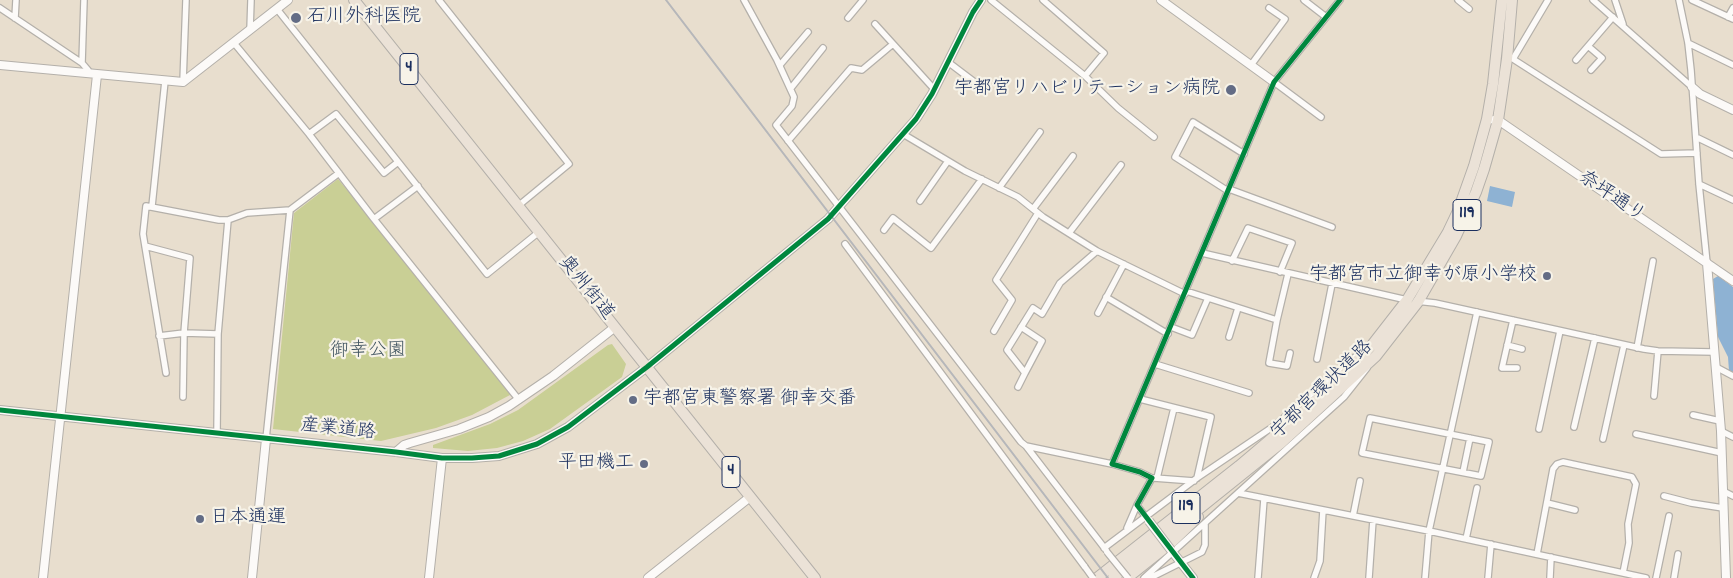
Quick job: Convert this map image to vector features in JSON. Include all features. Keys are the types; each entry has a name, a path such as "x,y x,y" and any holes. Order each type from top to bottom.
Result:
{"highway":[{"name":"奥州街道","path":"354,0 815,578"},
{"name":"宇都宮環状道路","path":"1095,578 1275,437 1342,377 1372,344 1407,300 1448,232 1458,211 1492,120 1502,0"},
{"name":"宇都宮環状道路","path":"1112,578 1281,443 1376,356 1418,302 1456,236 1476,192 1492,120 1510,59 1512,0"},
{"path":"1087,578 1231,465 1275,437"},
{"path":"1127,578 1172,542 1234,481"}],"street":[{"path":"15,18 16,0"},
{"path":"82,63 84,0"},
{"path":"183,82 186,0"},
{"path":"250,30 251,0"},
{"path":"0,65 183,82 288,0"},
{"path":"440,0 569,164 518,206"},
{"path":"744,0 780,65 794,98 792,106 776,125 1127,578"},
{"path":"848,18 863,0"},
{"name":"産業道路","path":"0,410 442,458 499,456 524,449 548,439 584,416 647,367 828,219 916,119 934,89 973,12 982,0"},
{"path":"991,0 1085,76 1118,108 1154,137"},
{"path":"1043,0 1104,53 1085,76"},
{"path":"1161,0 1320,117"},
{"path":"1304,0 1326,17"},
{"path":"1112,464 1274,82 1340,0"},
{"path":"1458,0 1469,9"},
{"path":"1548,0 1510,59 1661,154 1697,153"},
{"path":"1593,0 1700,94 1733,110"},
{"path":"1615,0 1624,26"},
{"path":"1679,0 1688,42 1716,367 1721,431 1726,578"},
{"path":"1692,0 1731,18 1733,8"},
{"path":"0,8 82,63 89,74"},
{"path":"1251,65 1285,19 1269,8"},
{"path":"277,9 487,274 539,232"},
{"path":"1576,60 1613,17"},
{"path":"875,24 934,89"},
{"path":"780,65 808,32"},
{"path":"234,42 519,400"},
{"path":"1688,42 1733,65"},
{"path":"788,141 851,68 862,70 892,44"},
{"path":"1588,46 1602,58 1591,70"},
{"path":"791,88 822,48"},
{"path":"948,62 986,90"},
{"path":"43,578 97,75"},
{"path":"152,206 165,81"},
{"path":"309,134 336,114 384,173 398,162"},
{"name":"奈坪通り","path":"1492,120 1733,281"},
{"path":"1244,154 1193,122 1175,157 1229,190 1332,227"},
{"path":"999,188 1040,132"},
{"path":"904,134 948,161 1018,198 1097,251 1186,293 1277,320"},
{"path":"1696,137 1733,155"},
{"path":"994,331 1012,300 996,280 1035,211 1073,156"},
{"path":"920,201 948,161"},
{"path":"1069,233 1121,165"},
{"path":"166,373 145,246 146,206 219,220 228,220 248,213 290,210 339,173"},
{"path":"884,230 892,218 931,248 982,179"},
{"path":"1699,184 1733,200"},
{"path":"374,220 418,186"},
{"path":"252,578 290,210"},
{"path":"217,434 218,334 228,220"},
{"path":"1232,261 1248,228 1292,243 1280,272"},
{"path":"845,244 1095,578"},
{"path":"145,246 190,258 184,333 183,397"},
{"path":"1024,374 1007,350 1033,308 1042,314 1060,283 1097,251"},
{"path":"1202,253 1332,284 1407,300 1435,303 1637,348 1658,351 1714,352"},
{"path":"1637,348 1653,261"},
{"path":"1098,313 1124,264"},
{"path":"1288,274 1269,363 1287,366 1290,353"},
{"path":"1317,358 1332,284"},
{"path":"1106,297 1168,334"},
{"path":"1171,327 1192,336 1208,298"},
{"path":"1229,337 1238,308"},
{"path":"1425,578 1428,531 1477,312"},
{"path":"1513,320 1502,368 1516,368"},
{"path":"396,452 410,442 459,429 489,417 519,400 615,327"},
{"path":"1018,387 1042,341 1021,327"},
{"path":"1539,430 1560,331"},
{"path":"159,336 184,333 218,334"},
{"path":"1574,427 1595,338"},
{"path":"1106,550 1126,530 1147,518 1196,479 1274,426 1351,359 1372,344"},
{"path":"1507,345 1522,349"},
{"path":"1603,439 1624,345"},
{"path":"1654,396 1658,351"},
{"path":"1144,578 1344,397 1360,379 1376,356"},
{"path":"1155,364 1250,393"},
{"path":"1716,367 1733,376"},
{"path":"1140,399 1211,417 1196,479"},
{"path":"1126,530 1137,505 1155,478 1174,408"},
{"path":"1693,415 1720,421"},
{"path":"1370,418 1450,435 1489,442 1481,476 1362,452 1370,418"},
{"path":"1721,431 1733,437"},
{"path":"1636,434 1722,453"},
{"path":"1463,472 1470,438"},
{"path":"1026,446 1112,464 1155,478 1196,479"},
{"path":"429,578 442,458"},
{"path":"1537,554 1553,469 1557,464 1563,462 1632,477 1636,484 1628,524 1629,543 1623,573"},
{"path":"1353,516 1360,481"},
{"path":"1466,539 1477,488"},
{"path":"1723,491 1733,496"},
{"path":"1238,493 1491,544 1646,578"},
{"path":"1664,496 1723,508"},
{"path":"648,578 750,497"},
{"path":"1258,578 1264,498"},
{"path":"1547,503 1575,510"},
{"path":"1137,505 1193,578"},
{"path":"1314,578 1320,561 1323,510"},
{"path":"1656,578 1669,516"},
{"path":"1369,578 1373,520"},
{"path":"1150,578 1199,554 1205,549 1205,523"},
{"path":"1724,540 1733,543"},
{"path":"1488,578 1491,544"},
{"path":"1674,578 1678,554"},
{"path":"1550,578 1551,557"},
{"path":"1609,578 1610,570"}],"green space":[{"name":"御幸公園","path":"338,179 511,387 510,395 472,415 436,428 381,441 273,429 294,213"},
{"path":"612,344 626,364 622,377 550,429 523,441 497,448 468,451 433,448 433,445 490,424 518,410"}],"water":[{"path":"1490,186 1515,192 1512,207 1487,201"},
{"path":"1718,276 1733,287 1733,376 1729,371 1728,357 1718,337 1713,279"}],"railway":[{"path":"666,0 1108,578"}],"cycle path":[{"path":"0,410 442,458 499,456 537,444 568,427 647,367 828,219 916,119 932,94 973,12 981,0"},
{"path":"1193,578 1137,505 1152,478 1140,472 1112,464 1274,82 1340,0"}],"place":[{"name":"石川外科医院","path":"296,18"},
{"name":"宇都宮リハビリテーション病院","path":"1231,90"},
{"name":"宇都宮市立御幸が原小学校","path":"1547,276"},
{"name":"宇都宮東警察署 御幸交番","path":"633,400"},
{"name":"平田機工","path":"644,464"},
{"name":"日本通運","path":"200,519"}]}
